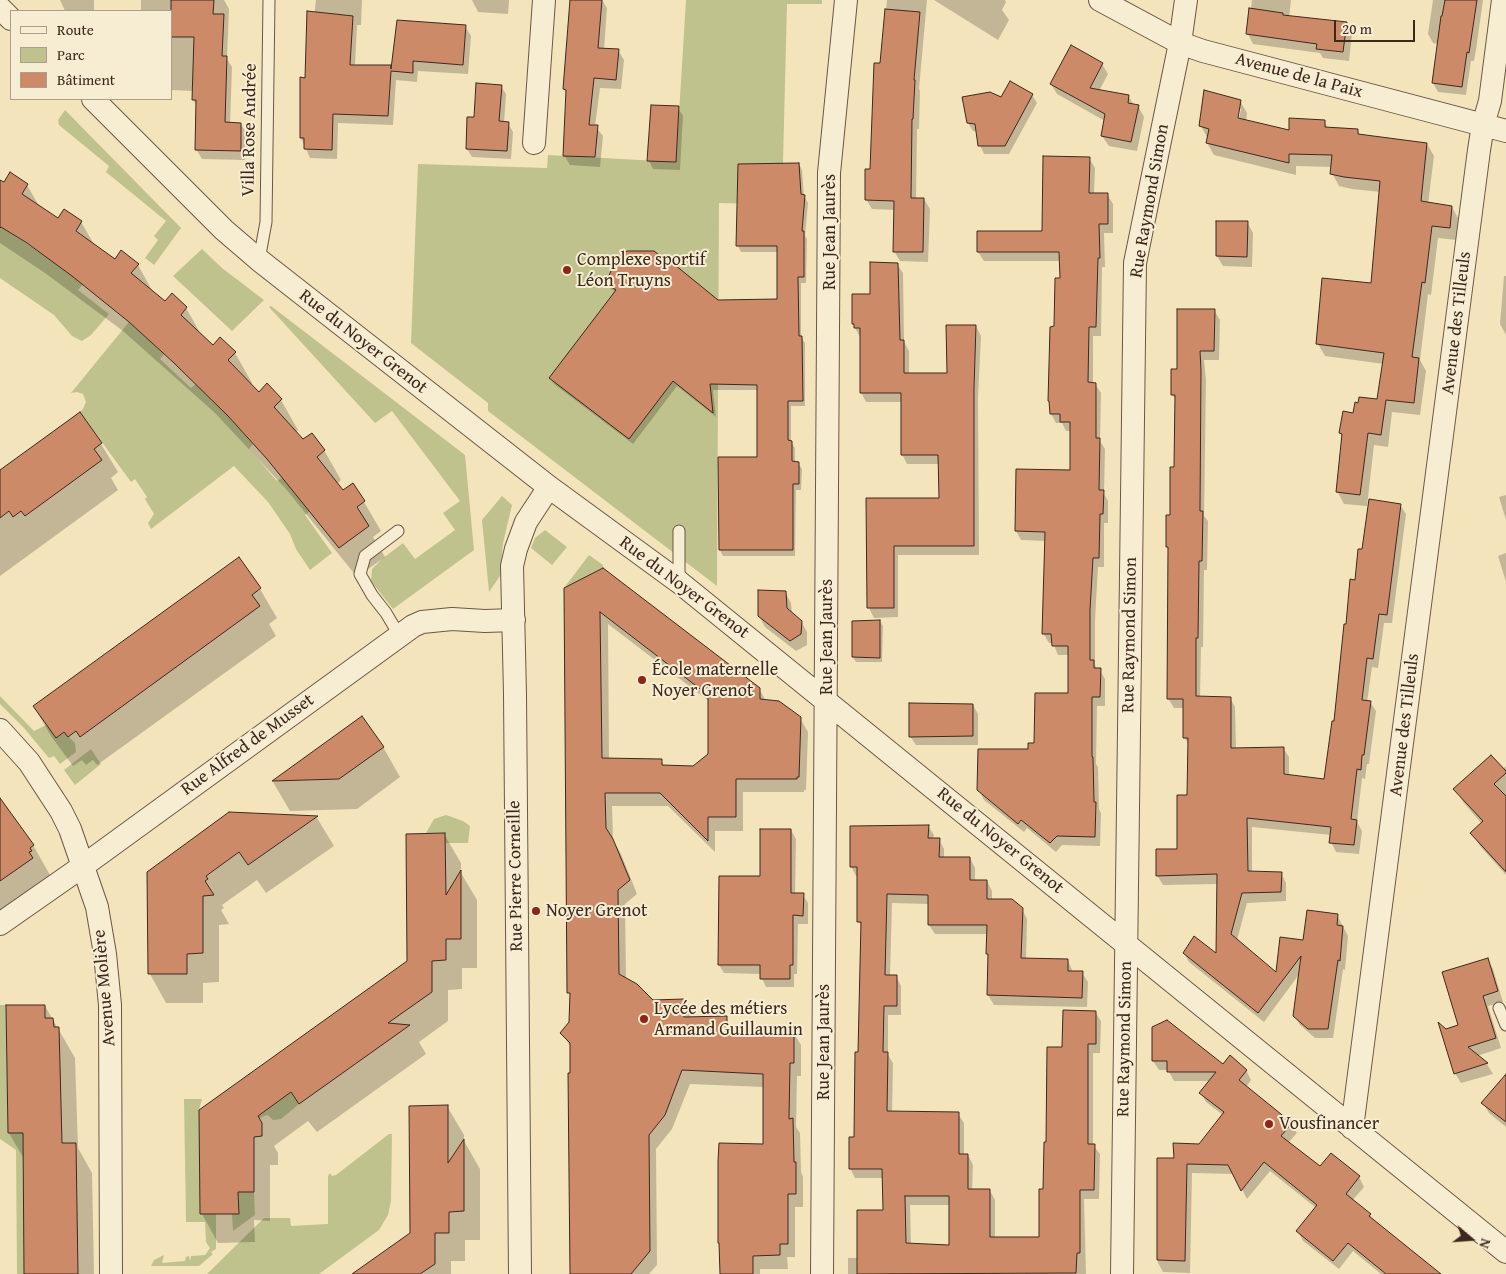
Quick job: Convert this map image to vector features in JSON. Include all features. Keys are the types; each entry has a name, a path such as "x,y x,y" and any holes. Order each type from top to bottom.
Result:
{"street":[{"path":"534,143 544,0"},
{"name":"Rue Jean Jaurès","path":"822,1274 829,173 846,0"},
{"name":"Avenue de la Paix","path":"1100,0 1180,43 1506,131"},
{"name":"Rue Raymond Simon","path":"1122,1274 1135,263 1180,43 1186,0"},
{"name":"Avenue des Tilleuls","path":"1352,1128 1483,125 1490,100 1503,0"},
{"path":"0,8 10,18"},
{"name":"Rue du Noyer Grenot","path":"94,100 224,230 260,260 548,487 679,582 1352,1128"},
{"name":"Rue Pierre Corneille","path":"520,1274 512,566 526,522 548,487"},
{"name":"Rue Alfred de Musset","path":"0,924 83,866 413,626 422,622 452,619 514,620"},
{"name":"Avenue Molière","path":"0,730 29,762 61,811 70,829 97,907 106,954 108,986 111,1274"},
{"path":"1352,1128 1504,1248"}],"lane":[{"name":"Villa Rose Andrée","path":"260,260 266,222 269,0"},
{"path":"398,531 365,556 360,574 399,635"},
{"path":"679,531 679,582"},
{"path":"1500,1008 1506,1025"}],"green space":[{"name":"Complexe sportif Léon Truyns","path":"686,0 822,0 822,4 787,4 783,163 799,163 801,194 805,195 804,205 719,203 717,586 488,411 488,403 411,343 418,164 547,168 548,155 676,162"},
{"path":"65,110 181,228 154,265 145,258 158,240 154,236 166,221 106,172 109,166 59,125 58,120"},
{"path":"0,226 83,284 78,290 109,314 91,335 82,341 72,336 54,315 0,278"},
{"path":"202,249 222,268 264,300 232,331 173,276"},
{"path":"271,306 465,455 474,550 393,609 371,581 372,569 403,543 415,559 455,530 443,513 460,501 392,411 375,423 269,307"},
{"path":"129,322 164,354 160,359 191,388 196,384 228,416 253,444 249,449 277,481 283,477 310,511 305,515 332,553 310,570 296,549 290,534 268,502 234,466 151,529 148,523 154,514 145,499 147,497 135,479 131,482 80,412 86,402 83,394 71,393"},
{"path":"502,496 512,505 503,543 500,576 489,592 482,520"},
{"path":"545,530 567,547 552,565 531,548 535,538"},
{"path":"589,555 603,565 603,568 564,588"},
{"path":"0,696 34,731 46,725 56,738 64,732 75,743 76,752 60,764 54,756 49,758 24,728 0,704"},
{"path":"91,749 101,764 75,785 64,770"},
{"path":"446,815 463,821 470,826 468,843 445,843 445,833 426,833 434,819"},
{"path":"0,1005 6,1005 8,1133 23,1133 24,1274 17,1274 16,1150 0,1139"},
{"path":"291,1092 299,1104 281,1119 273,1120 268,1115 259,1119 258,1116"},
{"path":"184,1099 202,1099 199,1110 200,1214 216,1214 216,1249 199,1266 151,1266 154,1260 164,1255 162,1263 185,1261 186,1257 189,1256 190,1261 191,1256 205,1255 210,1248 206,1242 205,1222 186,1222"},
{"path":"389,1134 392,1134 391,1201 388,1215 379,1230 319,1274 207,1274 264,1218 290,1218 291,1226 328,1224 328,1176 330,1173 332,1176 336,1175"},
{"path":"238,1192 254,1192 255,1215 233,1231 232,1214 239,1213"}],"building":[{"path":"171,0 214,0 213,14 224,14 222,56 227,56 225,122 241,123 241,151 195,150 196,100 192,100 194,37 172,37"},
{"path":"570,0 602,0 598,48 619,49 616,80 594,78 589,125 598,125 595,157 563,156 566,90 563,89"},
{"path":"1445,0 1477,0 1462,87 1432,83"},
{"path":"1249,8 1283,13 1283,15 1347,22 1343,52 1316,49 1317,44 1246,34"},
{"path":"885,9 920,12 912,119 911,198 924,198 923,252 893,252 894,201 865,200 865,169 870,169 874,63 880,63"},
{"path":"307,11 353,16 350,65 391,65 391,69 397,20 466,25 463,65 413,61 413,73 391,71 388,116 333,114 332,150 304,149 304,138 300,138 300,77 305,78"},
{"path":"1071,45 1103,63 1090,88 1129,95 1128,103 1139,105 1131,142 1101,136 1105,114 1050,84"},
{"path":"1010,81 1033,94 1005,146 978,146 975,124 967,123 962,97 990,92 1001,97"},
{"path":"476,83 502,85 499,121 509,122 507,151 466,149 467,117 474,117"},
{"path":"1204,90 1241,100 1238,118 1289,130 1289,118 1325,120 1325,127 1358,129 1358,134 1427,143 1421,201 1452,206 1450,228 1432,226 1425,283 1422,282 1412,357 1419,358 1414,403 1386,400 1381,435 1368,433 1360,495 1336,492 1342,434 1339,433 1343,411 1353,413 1355,402 1358,403 1359,397 1377,399 1384,353 1316,344 1322,278 1371,283 1380,181 1330,174 1332,155 1289,154 1289,163 1206,143 1209,129 1199,126"},
{"path":"651,105 679,106 676,162 647,161"},
{"path":"1043,156 1090,157 1089,193 1108,193 1108,224 1099,224 1100,258 1098,258 1096,327 1089,327 1088,382 1096,383 1096,438 1100,438 1099,490 1104,490 1103,514 1100,514 1099,558 1093,558 1090,610 1090,660 1094,660 1094,668 1101,668 1100,697 1092,697 1092,757 1094,802 1096,802 1095,837 1057,836 1050,843 1021,820 1018,824 977,790 978,749 1028,749 1028,743 1034,743 1035,693 1068,693 1068,646 1052,646 1051,634 1042,634 1045,532 1015,531 1016,469 1070,470 1070,422 1060,422 1060,414 1050,414 1048,401 1050,327 1054,326 1055,278 1060,278 1059,252 977,252 977,231 1042,231"},
{"path":"799,163 801,194 805,195 802,231 804,231 804,277 798,277 799,336 802,336 803,401 788,401 788,440 792,441 792,461 799,462 799,484 793,484 793,550 719,550 718,457 757,457 757,385 710,384 713,413 673,381 629,439 549,378 616,290 606,283 615,261 624,252 654,251 663,258 664,256 718,300 777,299 777,246 736,246 738,164"},
{"path":"10,172 28,184 22,194 58,218 64,209 82,221 76,231 115,259 121,250 139,264 131,273 165,301 172,293 187,307 181,315 213,345 220,337 236,352 228,360 259,392 267,383 282,399 274,407 303,439 312,433 325,450 317,457 343,490 353,483 365,501 357,507 369,526 339,548 267,459 228,416 173,362 129,322 72,276 27,243 0,228 0,180 4,182"},
{"path":"1216,221 1248,221 1247,257 1216,256"},
{"path":"870,262 898,263 900,340 904,340 904,373 947,373 946,325 976,325 974,546 894,546 894,608 867,608 866,498 939,498 938,455 901,455 901,393 860,393 860,328 854,328 854,324 852,324 852,294 870,294"},
{"path":"1177,309 1215,309 1214,351 1200,351 1200,511 1203,511 1202,561 1199,561 1198,638 1196,638 1196,696 1231,697 1231,748 1284,747 1284,774 1324,779 1332,721 1334,721 1350,579 1355,580 1358,549 1362,549 1369,499 1401,504 1387,615 1379,614 1373,659 1367,658 1362,700 1371,701 1361,770 1357,769 1351,819 1357,820 1354,845 1329,843 1331,827 1247,818 1248,871 1282,872 1281,892 1242,893 1231,934 1276,972 1280,937 1303,940 1307,910 1338,914 1337,925 1343,926 1340,961 1338,960 1328,1029 1308,1029 1293,1016 1301,956 1258,1013 1183,953 1194,936 1216,953 1217,874 1156,876 1156,849 1177,849 1177,795 1187,795 1188,738 1183,738 1183,699 1167,699 1168,547 1166,547 1166,515 1170,515 1170,467 1174,467 1175,395 1171,395 1171,369 1177,369"},
{"path":"80,412 102,443 94,449 102,460 25,516 21,511 13,517 9,511 0,518 0,470"},
{"path":"239,557 261,588 252,595 260,606 80,737 76,731 68,737 64,732 56,738 33,706"},
{"path":"603,568 760,688 760,699 779,701 801,717 799,777 797,779 736,779 736,817 708,817 708,841 660,793 605,793 606,828 613,839 630,880 618,890 619,974 637,984 653,1000 684,999 684,1017 727,1016 727,1031 794,1030 794,1063 790,1063 789,1119 793,1118 796,1194 788,1194 788,1244 780,1244 780,1255 753,1256 753,1274 720,1274 718,1161 719,1143 763,1144 763,1074 682,1070 665,1115 649,1135 650,1251 631,1274 570,1274 568,1073 570,1073 570,1043 560,1033 569,1022 570,993 567,993 564,588","holes":["600,612 708,695 708,754 693,766 662,765 662,759 602,758"]},
{"path":"758,590 786,591 787,608 802,621 801,634 790,641 758,616"},
{"path":"880,620 880,658 852,657 852,621"},
{"path":"909,703 973,704 973,736 909,737"},
{"path":"362,716 384,747 339,779 272,781"},
{"path":"1491,755 1506,771 1494,784 1506,796 1506,872 1470,833 1483,821 1453,789"},
{"path":"0,798 34,845 30,848 32,851 29,852 33,858 0,881"},
{"path":"229,812 318,816 248,865 239,852 206,876 208,879 205,881 214,895 203,896 203,953 187,954 187,974 148,974 147,872"},
{"path":"929,825 928,838 940,838 939,857 970,857 970,880 987,880 987,899 1012,899 1023,908 1021,958 1068,959 1068,971 1083,971 1082,998 987,995 987,925 928,925 928,895 887,894 885,975 897,975 897,1006 884,1006 883,1052 888,1052 887,1111 959,1112 959,1154 968,1154 968,1189 990,1189 990,1237 1039,1237 1039,1189 1043,1189 1044,1142 1046,1142 1047,1047 1062,1047 1063,1010 1096,1011 1096,1044 1088,1044 1088,1144 1095,1144 1094,1190 1080,1190 1080,1253 1077,1253 1076,1273 857,1274 857,1210 883,1210 882,1169 849,1169 849,1137 854,1137 855,1052 858,1052 861,922 857,922 857,867 850,867 850,826","holes":["905,1196 949,1196 949,1245 906,1243"]},
{"path":"760,829 791,829 791,893 804,893 803,916 793,915 793,965 790,965 790,979 760,979 760,965 718,965 719,876 760,876"},
{"path":"445,833 446,895 461,870 461,939 446,939 446,960 432,961 432,992 388,1023 410,1025 299,1104 291,1092 258,1116 262,1123 262,1136 254,1137 254,1192 238,1192 239,1214 200,1214 199,1110 407,961 406,834"},
{"path":"1488,958 1498,991 1483,996 1496,1038 1468,1047 1488,1063 1454,1074 1438,1022 1446,1029 1458,1025 1442,972"},
{"path":"6,1005 45,1005 45,1018 53,1018 54,1027 59,1027 62,1143 76,1143 78,1274 24,1274 23,1133 8,1133"},
{"path":"1167,1020 1223,1064 1230,1055 1247,1070 1239,1080 1292,1123 1281,1136 1320,1166 1331,1153 1360,1176 1346,1194 1371,1214 1369,1216 1441,1274 1386,1274 1348,1243 1333,1261 1296,1231 1317,1205 1264,1162 1241,1191 1228,1165 1187,1164 1185,1261 1157,1260 1157,1158 1174,1158 1173,1143 1199,1144 1224,1112 1199,1093 1216,1072 1167,1072 1167,1061 1152,1061 1152,1027"},
{"path":"1506,1074 1506,1122 1481,1103"},
{"path":"448,1105 448,1163 464,1139 464,1211 449,1212 449,1233 435,1233 435,1264 420,1274 352,1274 410,1233 409,1106"}],"place":[{"name":"Complexe sportif Léon Truyns","path":"567,270"},
{"name":"École maternelle Noyer Grenot","path":"642,680"},
{"name":"Noyer Grenot","path":"536,911"},
{"name":"Lycée des métiers Armand Guillaumin","path":"644,1019"},
{"name":"Vousfinancer","path":"1269,1124"}]}
